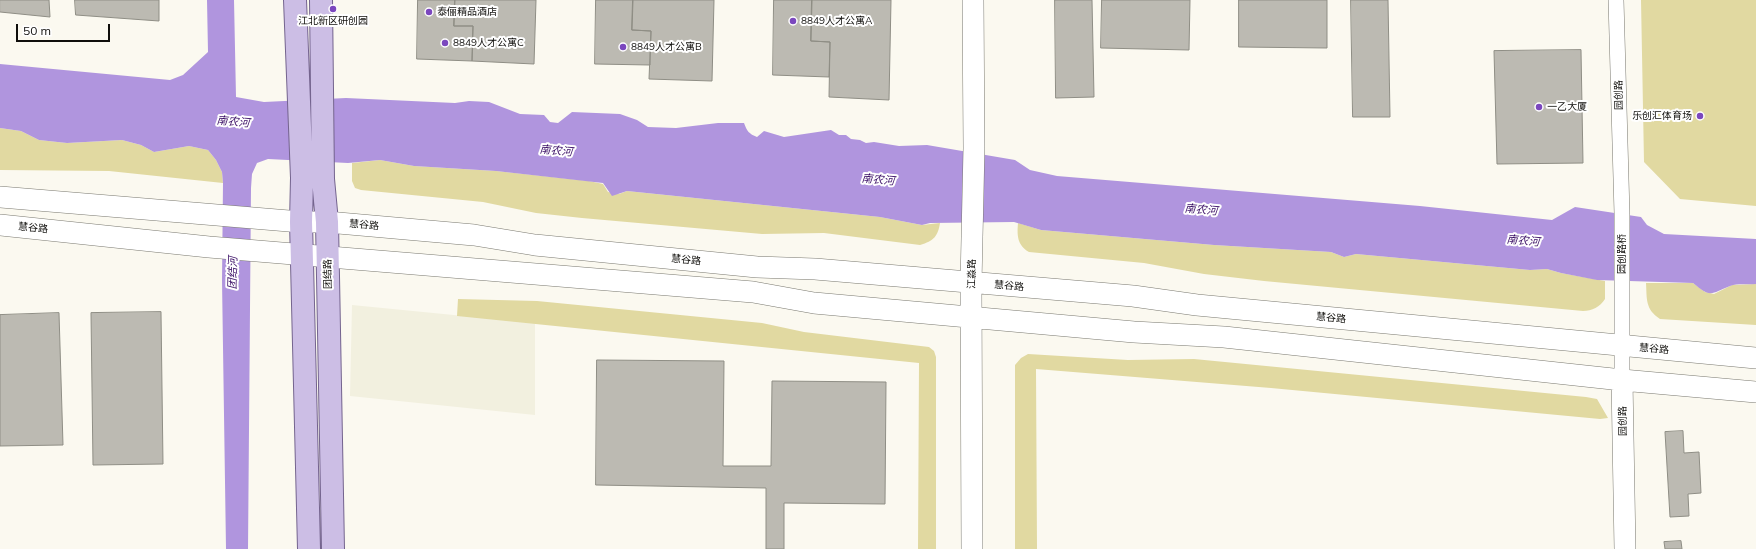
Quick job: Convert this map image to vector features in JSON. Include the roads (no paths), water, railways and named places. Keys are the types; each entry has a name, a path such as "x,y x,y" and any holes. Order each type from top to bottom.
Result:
{"main road":[{"path":"295,0 297,85 302,178 301,222 309,549"},
{"name":"团结路","path":"321,0 323,179 327,222 333,549"},
{"name":"江淼路","path":"972,549 971,283 974,148 973,0"},
{"name":"慧谷路","path":"0,197 46,202 100,204 208,215 301,222 327,222 474,235 535,245 757,267 815,269 1133,296 1197,305 1756,358"},
{"name":"慧谷路","path":"0,225 209,247 302,254"},
{"path":"302,254 753,292 814,303 1134,332 1224,337 1622,380 1756,392"},
{"name":"园创路","path":"1622,380 1626,549"}],"street":[{"name":"园创路","path":"1616,0 1622,214"},
{"name":"园创路桥","path":"1622,214 1622,294"},
{"name":"园创路","path":"1622,294 1622,380"}],"water":[{"path":"207,0 234,0 236,97 264,102 346,98 455,103 469,101 489,102 520,114 544,115 550,122 558,123 572,112 620,114 637,120 648,127 676,128 718,123 744,123 749,132 757,137 764,131 784,137 831,130 839,135 846,135 851,139 860,140 866,143 874,142 899,146 927,145 1015,160 1030,170 1057,176 1420,206 1552,220 1575,207 1641,217 1647,225 1664,234 1756,239 1756,284 1733,285 1712,293 1708,293 1693,283 1597,280 1547,269 1530,270 1356,254 1344,257 1331,252 1214,245 1041,230 1014,222 930,223 922,225 880,217 627,191 612,196 603,183 496,171 414,166 380,160 348,163 268,159 257,163 252,174 251,188 248,549 226,549 222,280 223,183 222,172 216,160 208,150 189,146 154,152 141,145 122,140 67,143 39,140 21,131 0,128 0,64 170,80 183,75 208,52"}],"place":[{"name":"江北新区研创园","path":"333,9"},
{"name":"泰俪精品酒店","path":"429,12"},
{"name":"8849人才公寓A","path":"793,21"},
{"name":"8849人才公寓C","path":"445,43"},
{"name":"8849人才公寓B","path":"623,47"},
{"name":"一乙大厦","path":"1539,107"},
{"name":"乐创汇体育场","path":"1700,116"}],"water label":[{"name":"南农河","path":"233,122"},
{"name":"南农河","path":"556,151"},
{"name":"南农河","path":"878,180"},
{"name":"南农河","path":"1201,210"},
{"name":"南农河","path":"1523,241"},
{"name":"团结河","path":"233,273"}]}
